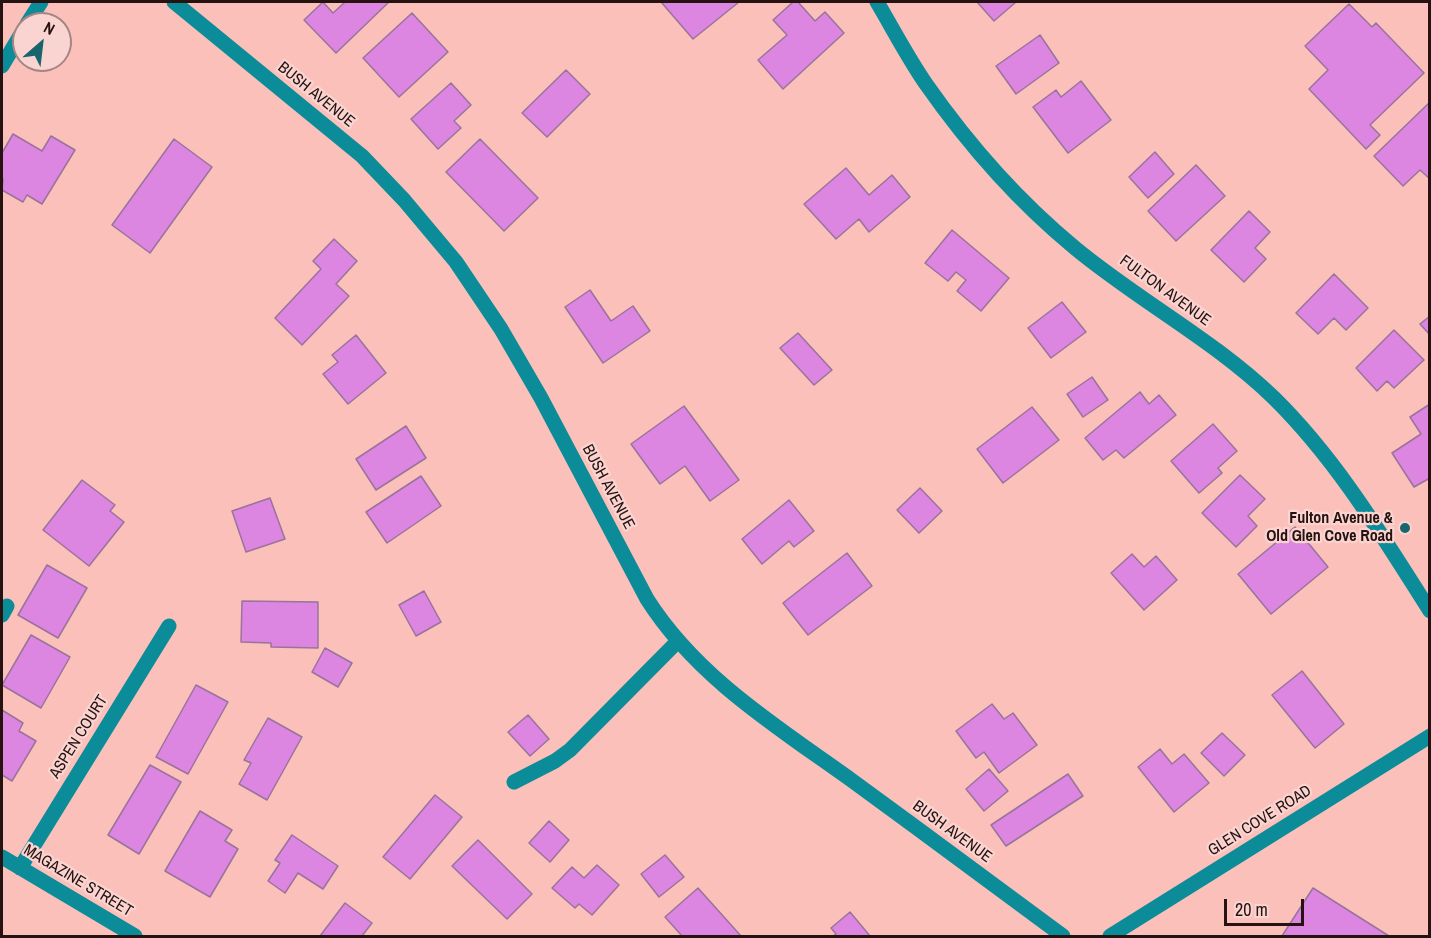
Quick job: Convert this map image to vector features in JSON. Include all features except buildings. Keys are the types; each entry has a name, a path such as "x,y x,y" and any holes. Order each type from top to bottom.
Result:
{"street":[{"name":"BUSH AVENUE","path":"174,2 362,156 404,200 456,262 501,329 647,599 677,642 736,696 1063,936"},
{"name":"FULTON AVENUE","path":"877,2 924,81 954,123 990,166 1044,222 1076,249 1212,347 1273,397 1301,426 1355,495 1430,611"},
{"path":"2,66 12,49"},
{"name":"ASPEN COURT","path":"20,868 169,626"},
{"path":"514,782 555,761 570,750 677,642"},
{"name":"GLEN COVE ROAD","path":"1110,936 1430,736"},
{"name":"MAGAZINE STREET","path":"2,857 135,936"}],"place":[{"name":"Fulton Avenue & Old Glen Cove Road","path":"1405,528"}]}
